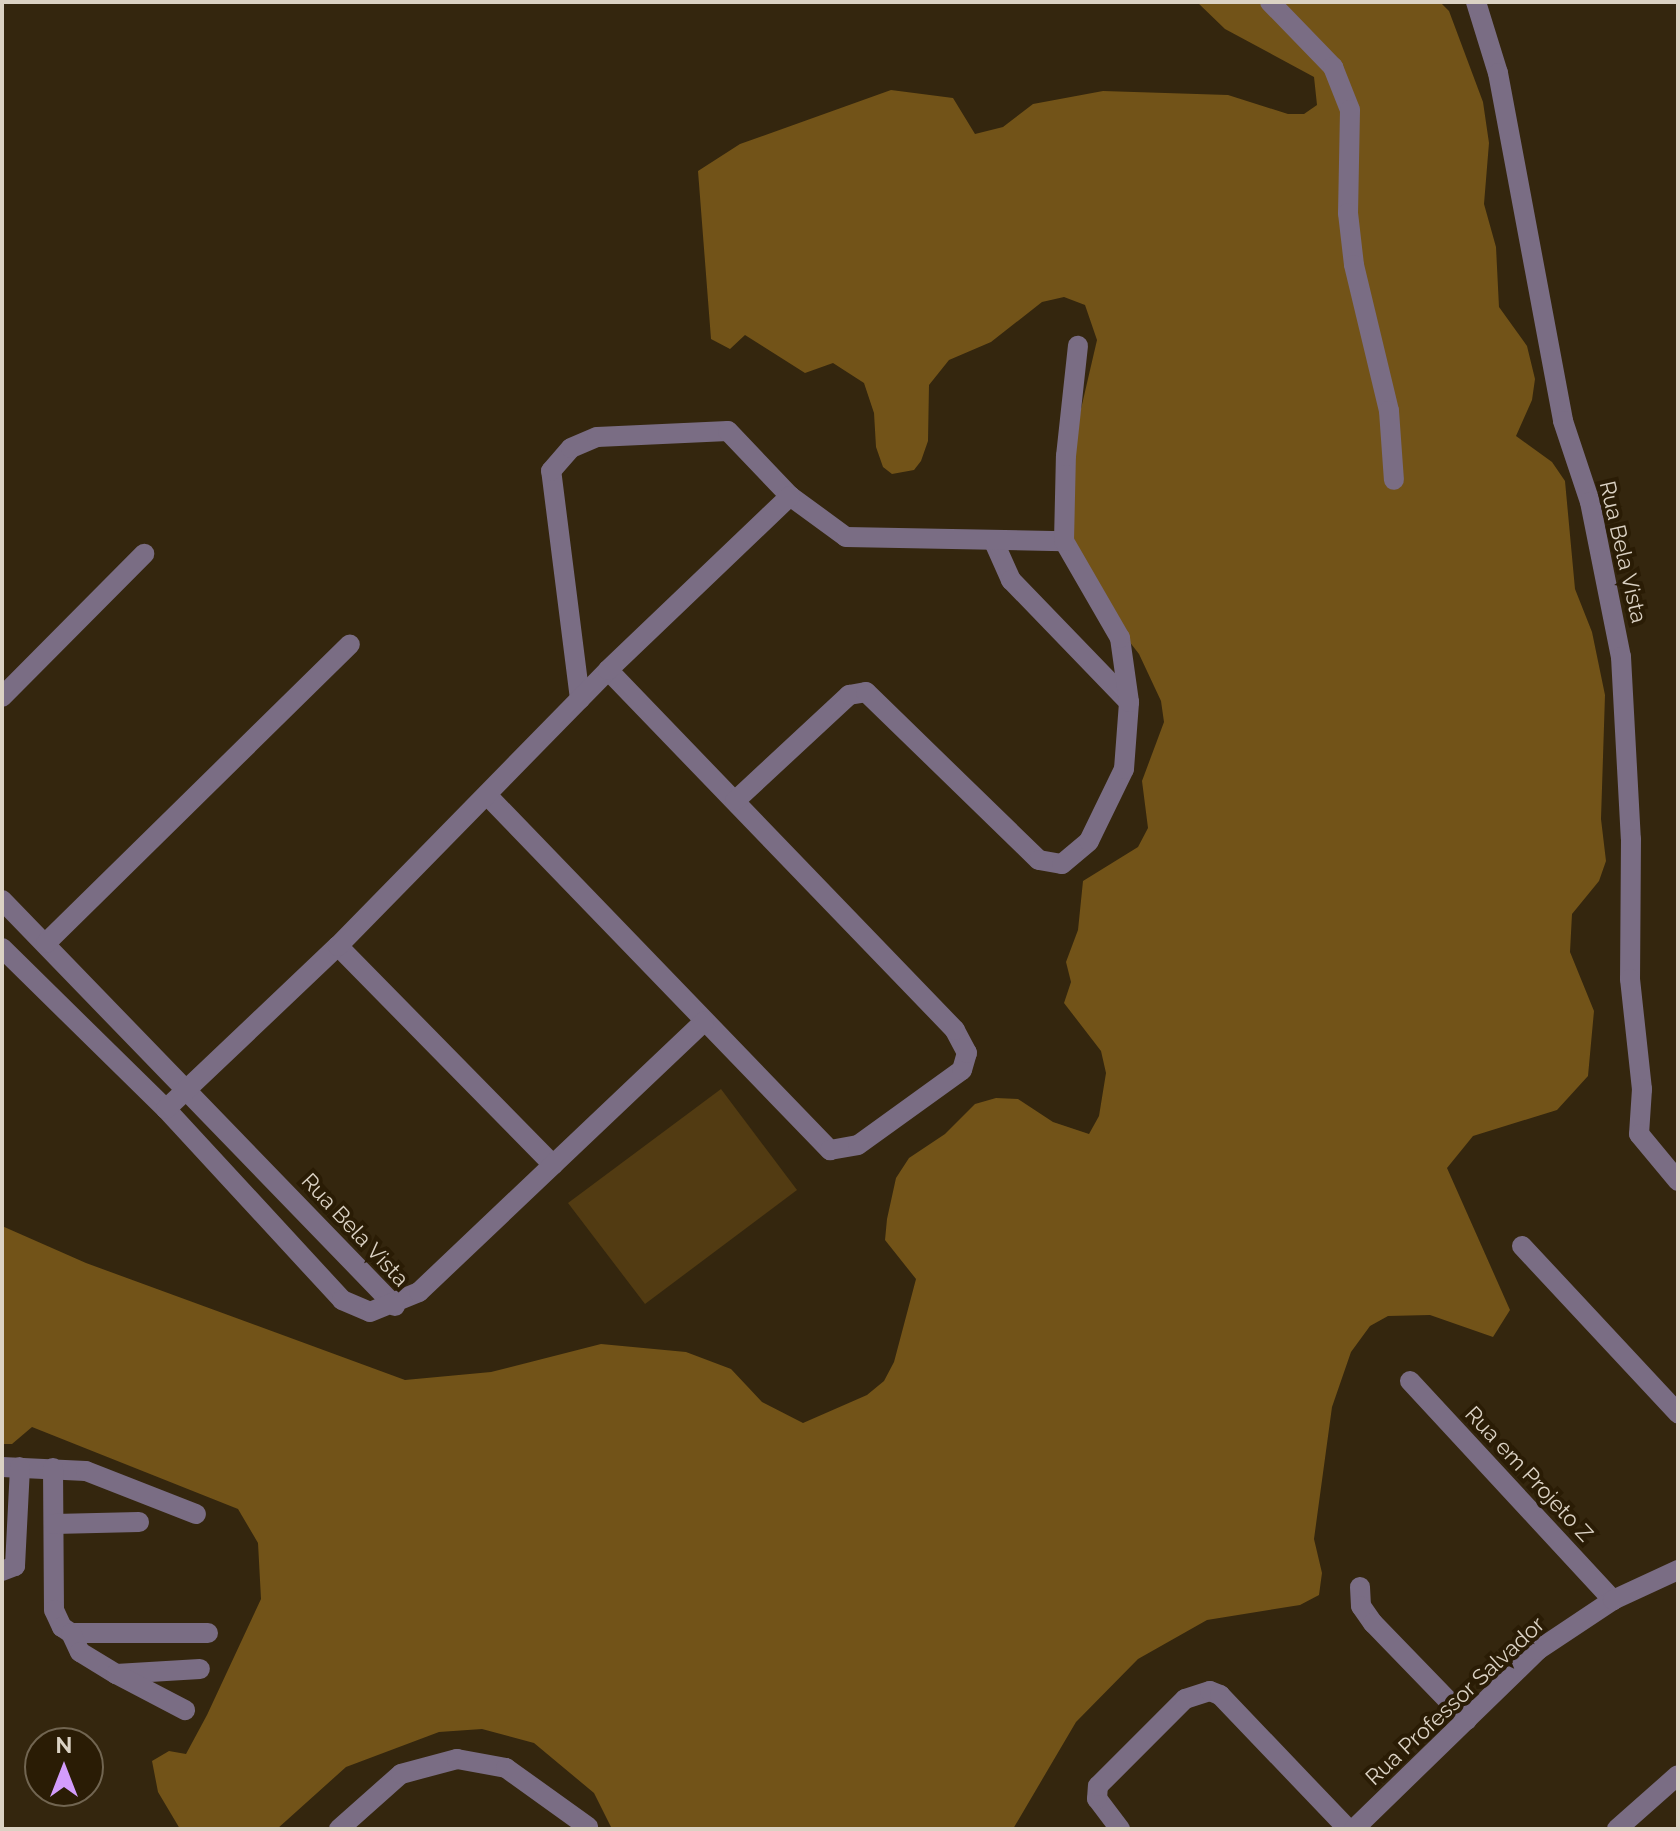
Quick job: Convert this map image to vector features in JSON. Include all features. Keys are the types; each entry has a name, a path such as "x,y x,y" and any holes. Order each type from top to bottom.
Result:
{"street":[{"path":"1270,2 1333,67 1350,110 1348,213 1354,265 1389,411 1394,480"},
{"name":"Rua Bela Vista","path":"1476,2 1498,73 1563,421 1590,502 1621,657 1631,839 1630,979 1642,1089 1638,1122 1646,1148 1678,1181"},
{"path":"735,801 849,695 866,692 1039,860 1062,864 1089,841 1117,794 1129,740 1129,702 1120,638 1064,541 1065,469 1078,346"},
{"path":"580,699 550,486 558,458 597,437 728,431 790,496 846,537 1064,541"},
{"path":"166,1109 338,946 608,670 790,496"},
{"path":"994,542 1011,580 1129,702"},
{"path":"2,697 144,554"},
{"path":"46,943 350,644"},
{"path":"487,795 830,1150 858,1145 962,1070 966,1062 964,1043 955,1030 608,670"},
{"name":"Rua Bela Vista","path":"2,900 188,1088 395,1306"},
{"path":"338,946 553,1165"},
{"name":"Rua Bela Vista","path":"2,948 166,1109 342,1300 370,1312 395,1306"},
{"path":"395,1306 419,1292 704,1022"},
{"path":"1522,1246 1678,1413"},
{"name":"Rua em Projeto Z","path":"1410,1381 1613,1600"},
{"path":"2,1571 15,1566 11,1467 86,1471 196,1514"},
{"path":"53,1468 54,1610 62,1627 71,1633 80,1652 185,1710"},
{"path":"54,1524 139,1522"},
{"name":"Rua Professor Salvador","path":"1351,1829 1538,1650 1613,1600 1678,1570"},
{"path":"1360,1587 1361,1606 1373,1623 1467,1720"},
{"path":"71,1633 208,1633"},
{"path":"116,1674 200,1669"},
{"path":"1120,1829 1101,1806 1098,1786 1185,1699 1198,1692 1220,1695 1351,1829"},
{"path":"339,1829 401,1774 457,1759 506,1768 588,1827"},
{"path":"1617,1829 1678,1775"}],"shaded area":[{"path":"1197,2 1440,2 1449,11 1483,102 1489,143 1484,204 1496,247 1499,307 1527,346 1535,379 1532,400 1516,436 1552,462 1565,481 1575,589 1592,632 1605,695 1601,819 1606,861 1599,881 1572,914 1570,952 1594,1011 1588,1076 1557,1110 1473,1136 1447,1168 1510,1310 1493,1337 1430,1315 1388,1316 1370,1326 1351,1352 1332,1407 1314,1539 1322,1573 1319,1595 1300,1605 1207,1620 1138,1659 1076,1722 1013,1829 612,1829 594,1793 534,1743 482,1729 439,1732 346,1767 277,1829 180,1829 158,1792 152,1761 169,1751 186,1754 207,1715 261,1599 258,1543 238,1509 32,1427 12,1444 2,1444 2,1226 86,1263 405,1380 491,1372 601,1344 686,1352 731,1369 762,1402 803,1423 867,1395 884,1381 894,1362 916,1279 885,1240 896,1178 909,1158 945,1134 975,1104 996,1098 1018,1099 1053,1122 1089,1134 1099,1116 1106,1073 1101,1051 1064,1003 1071,982 1066,962 1078,930 1083,881 1138,847 1148,828 1142,781 1164,722 1161,701 1139,654 1083,582 1073,534 1074,439 1097,340 1085,305 1064,297 1042,302 991,342 949,360 929,385 928,441 921,461 914,470 892,474 883,467 876,447 874,413 864,383 833,363 805,373 745,335 730,349 711,339 698,171 740,144 891,90 953,98 975,134 1003,127 1033,104 1103,91 1228,95 1288,114 1304,114 1317,105 1314,77 1225,29"},
{"path":"721,1089 797,1190 645,1304 568,1203"}]}
